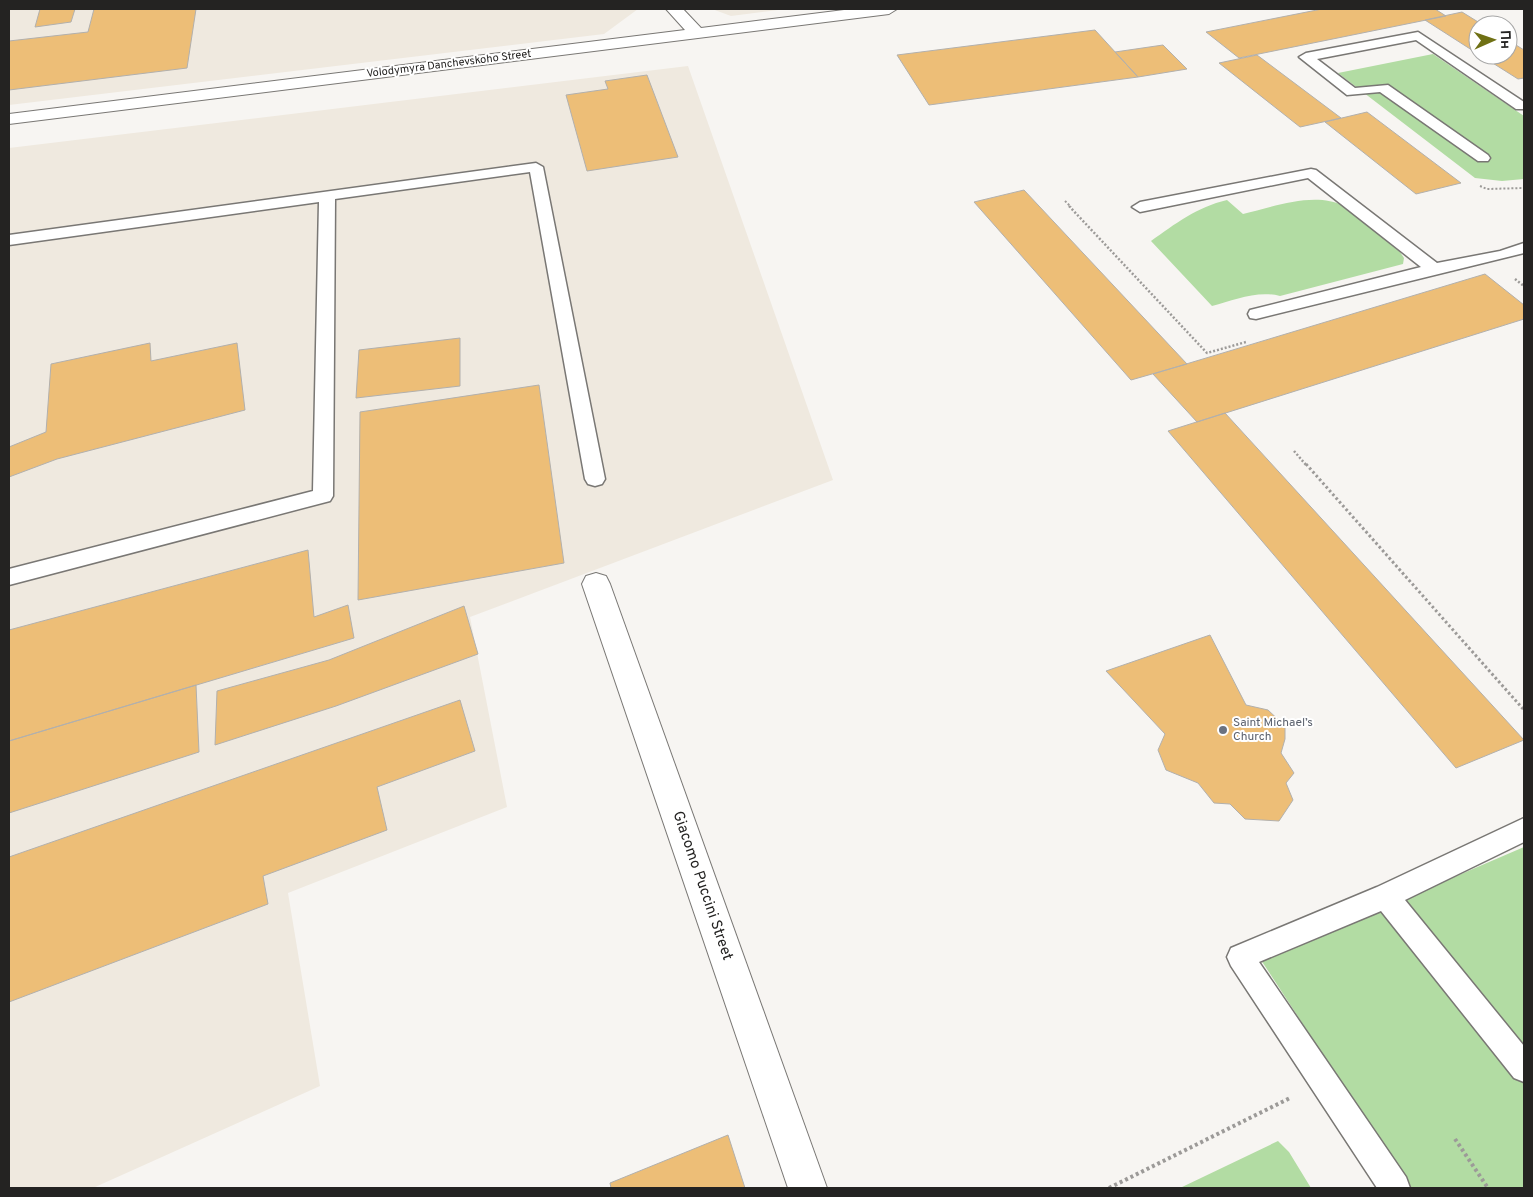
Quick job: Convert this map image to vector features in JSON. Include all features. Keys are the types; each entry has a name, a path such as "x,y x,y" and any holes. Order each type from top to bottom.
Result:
{"street":[{"path":"674,9 697,33"},
{"name":"Volodymyra Danchevskoho Street","path":"9,119 889,9"},
{"name":"Giacomo Puccini Street","path":"596,584 808,1188"}],"lane":[{"path":"1483,158 1383,88 1352,92 1306,57 1418,36 1523,106"},
{"path":"9,240 536,167 595,478"},
{"path":"1140,207 1311,173 1434,268"},
{"path":"9,577 323,496 327,196"},
{"path":"1256,314 1434,268 1503,255 1524,248"},
{"path":"1394,1188 1240,957 1386,896 1524,830"},
{"path":"1386,896 1524,1068"}],"path":[{"path":"1294,451 1524,710"},
{"path":"1110,1188 1323,1081"},
{"path":"1455,1139 1488,1188"}],"shaded area":[{"path":"9,9 638,9 604,34 9,105"},
{"path":"712,9 786,9 731,16"},
{"path":"688,66 833,480 470,617 507,807 288,893 320,1086 93,1188 9,1188 9,148"}],"green space":[{"path":"1433,54 1524,116 1524,179 1502,181 1475,178 1338,73"},
{"path":"1227,200 1243,214 1281,204 1307,200 1320,200 1344,206 1400,252 1404,258 1403,264 1280,296 1271,294 1254,295 1212,306 1151,241 1196,212"},
{"path":"1524,847 1524,1188 1410,1188 1261,960"},
{"path":"1278,1141 1289,1152 1311,1188 1180,1188"}],"building":[{"path":"40,9 75,9 71,22 35,27"},
{"path":"94,9 196,9 187,68 9,90 9,41 88,32"},
{"path":"1322,9 1435,9 1446,16 1239,58 1206,32"},
{"path":"1462,12 1468,16 1468,48 1425,20"},
{"path":"1095,30 1138,77 929,105 897,55"},
{"path":"1163,45 1187,69 1138,77 1115,52"},
{"path":"1518,46 1524,50 1524,78 1518,79 1496,65 1518,65"},
{"path":"1257,55 1341,118 1300,127 1219,63"},
{"path":"647,75 678,157 587,171 566,95 608,89 605,81"},
{"path":"1367,112 1461,183 1416,194 1325,122"},
{"path":"1024,190 1187,364 1131,380 974,202"},
{"path":"1485,274 1524,305 1524,319 1197,422 1153,374"},
{"path":"460,338 460,386 356,398 359,350"},
{"path":"150,343 151,361 237,343 245,410 57,459 9,477 9,447 46,432 51,364"},
{"path":"539,385 564,563 358,600 360,412"},
{"path":"1225,413 1524,740 1456,768 1168,431"},
{"path":"308,550 314,617 348,605 354,638 9,741 9,630"},
{"path":"464,606 478,654 336,706 215,745 217,691 329,660"},
{"name":"Saint Michael’s Church","path":"1210,635 1246,705 1268,710 1285,726 1285,739 1281,753 1294,773 1286,783 1293,800 1279,821 1245,819 1230,804 1214,803 1198,783 1166,770 1158,750 1165,734 1106,671"},
{"path":"196,685 199,752 9,813 9,741"},
{"path":"460,700 475,751 377,787 387,830 263,876 268,904 9,1002 9,857"},
{"path":"728,1135 745,1188 611,1188 610,1183"}],"place":[{"name":"Saint Michael’s Church","path":"1223,730"}]}
